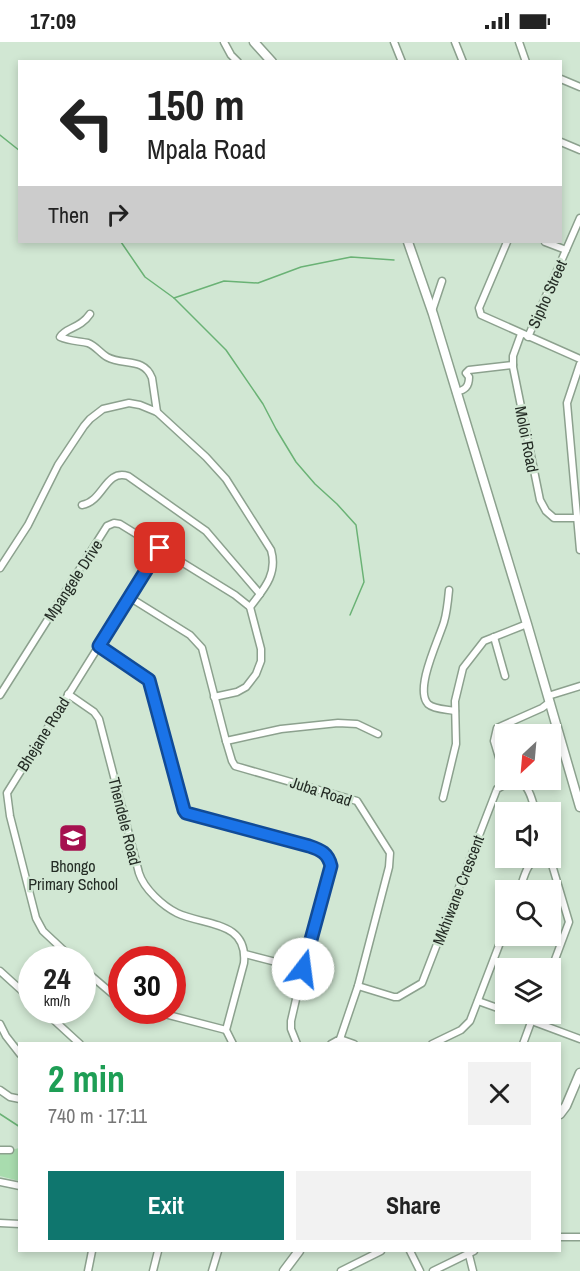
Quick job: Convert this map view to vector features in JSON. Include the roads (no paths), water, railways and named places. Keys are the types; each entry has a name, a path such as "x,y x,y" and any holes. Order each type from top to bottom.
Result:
{"street":[{"path":"224,42 236,60"},
{"path":"255,42 270,60"},
{"path":"394,42 401,60"},
{"path":"455,42 462,60"},
{"path":"519,42 525,60"},
{"path":"562,79 580,87"},
{"path":"562,142 580,150"},
{"name":"Sipho Street","path":"525,336 580,218"},
{"path":"408,243 432,312 527,624 580,807"},
{"path":"507,243 479,312 483,317 580,359"},
{"path":"548,243 566,250"},
{"path":"432,312 442,281"},
{"path":"90,314 84,322 63,333 60,337 91,344 108,357 136,363 146,369 152,378 157,412"},
{"name":"Moloi Road","path":"525,336 513,356 513,365 540,500 546,511 554,518 577,518"},
{"path":"580,364 567,403 580,550"},
{"path":"456,392 464,390 469,384 469,377 466,374 469,370 513,365"},
{"path":"0,568 28,525 58,465 90,418 103,409 129,403 157,412 206,457 226,479 272,550 274,569 267,585 250,607 262,654 256,674 241,690 214,697"},
{"path":"81,506 93,501 115,475 128,476 206,531 260,594"},
{"name":"Mpangele Drive","path":"0,695 107,526 114,523 120,524 160,548 235,595 250,607"},
{"name":"Bhejane Road","path":"59,946 43,931 36,918 6,798 9,788 160,548"},
{"path":"449,590 444,623 428,668 424,694 432,706 455,711"},
{"name":"Juba Road","path":"129,597 197,640 202,648 232,761 241,768 357,801 387,846 390,853 389,867 358,986 340,1040"},
{"path":"443,798 456,744 456,693 463,668 484,640 527,624"},
{"path":"494,637 505,676"},
{"path":"99,646 149,680 186,813 309,846 322,850 327,855 331,866 303,969 291,1026 296,1042"},
{"path":"506,724 542,708 549,699 580,686"},
{"name":"Thendele Road","path":"68,694 94,712 99,719 139,873 144,884 175,912 227,928 235,934 245,954"},
{"path":"226,741 289,727 338,723 357,724 378,734"},
{"name":"Mkhiwane Crescent","path":"358,986 394,998 422,983 496,790"},
{"path":"553,868 569,922 556,958"},
{"path":"436,1042 465,1027 470,1021 499,946"},
{"path":"232,1042 225,1030 245,954 303,969"},
{"path":"0,971 18,987"},
{"path":"96,980 108,990"},
{"path":"478,1001 495,1007"},
{"path":"186,1020 225,1030"},
{"path":"0,1024 18,1051"},
{"path":"58,1024 78,1042"},
{"path":"524,1042 531,1024"},
{"path":"546,1024 580,1039"},
{"path":"336,1042 340,1040 347,1042"},
{"path":"561,1113 580,1073"},
{"path":"0,1090 10,1097 18,1099"},
{"path":"0,1150 10,1150"},
{"path":"0,1182 18,1186"},
{"path":"0,1223 18,1224"},
{"path":"561,1237 580,1237"},
{"path":"88,1271 92,1252"},
{"path":"153,1271 158,1252"},
{"path":"212,1271 218,1252"},
{"path":"284,1271 298,1252"},
{"path":"341,1271 379,1252"},
{"path":"410,1252 420,1271"},
{"path":"434,1271 471,1252 473,1271"}],"waterway":[{"path":"0,135 18,149"},
{"path":"122,243 145,277 174,298 226,350 263,404 296,462 356,525 364,582 350,615"},
{"path":"174,298 224,281 258,283 301,267 351,257 394,260"},
{"path":"0,1114 18,1126"}],"place":[{"name":"Bhongo Primary School","path":"73,838"}]}
